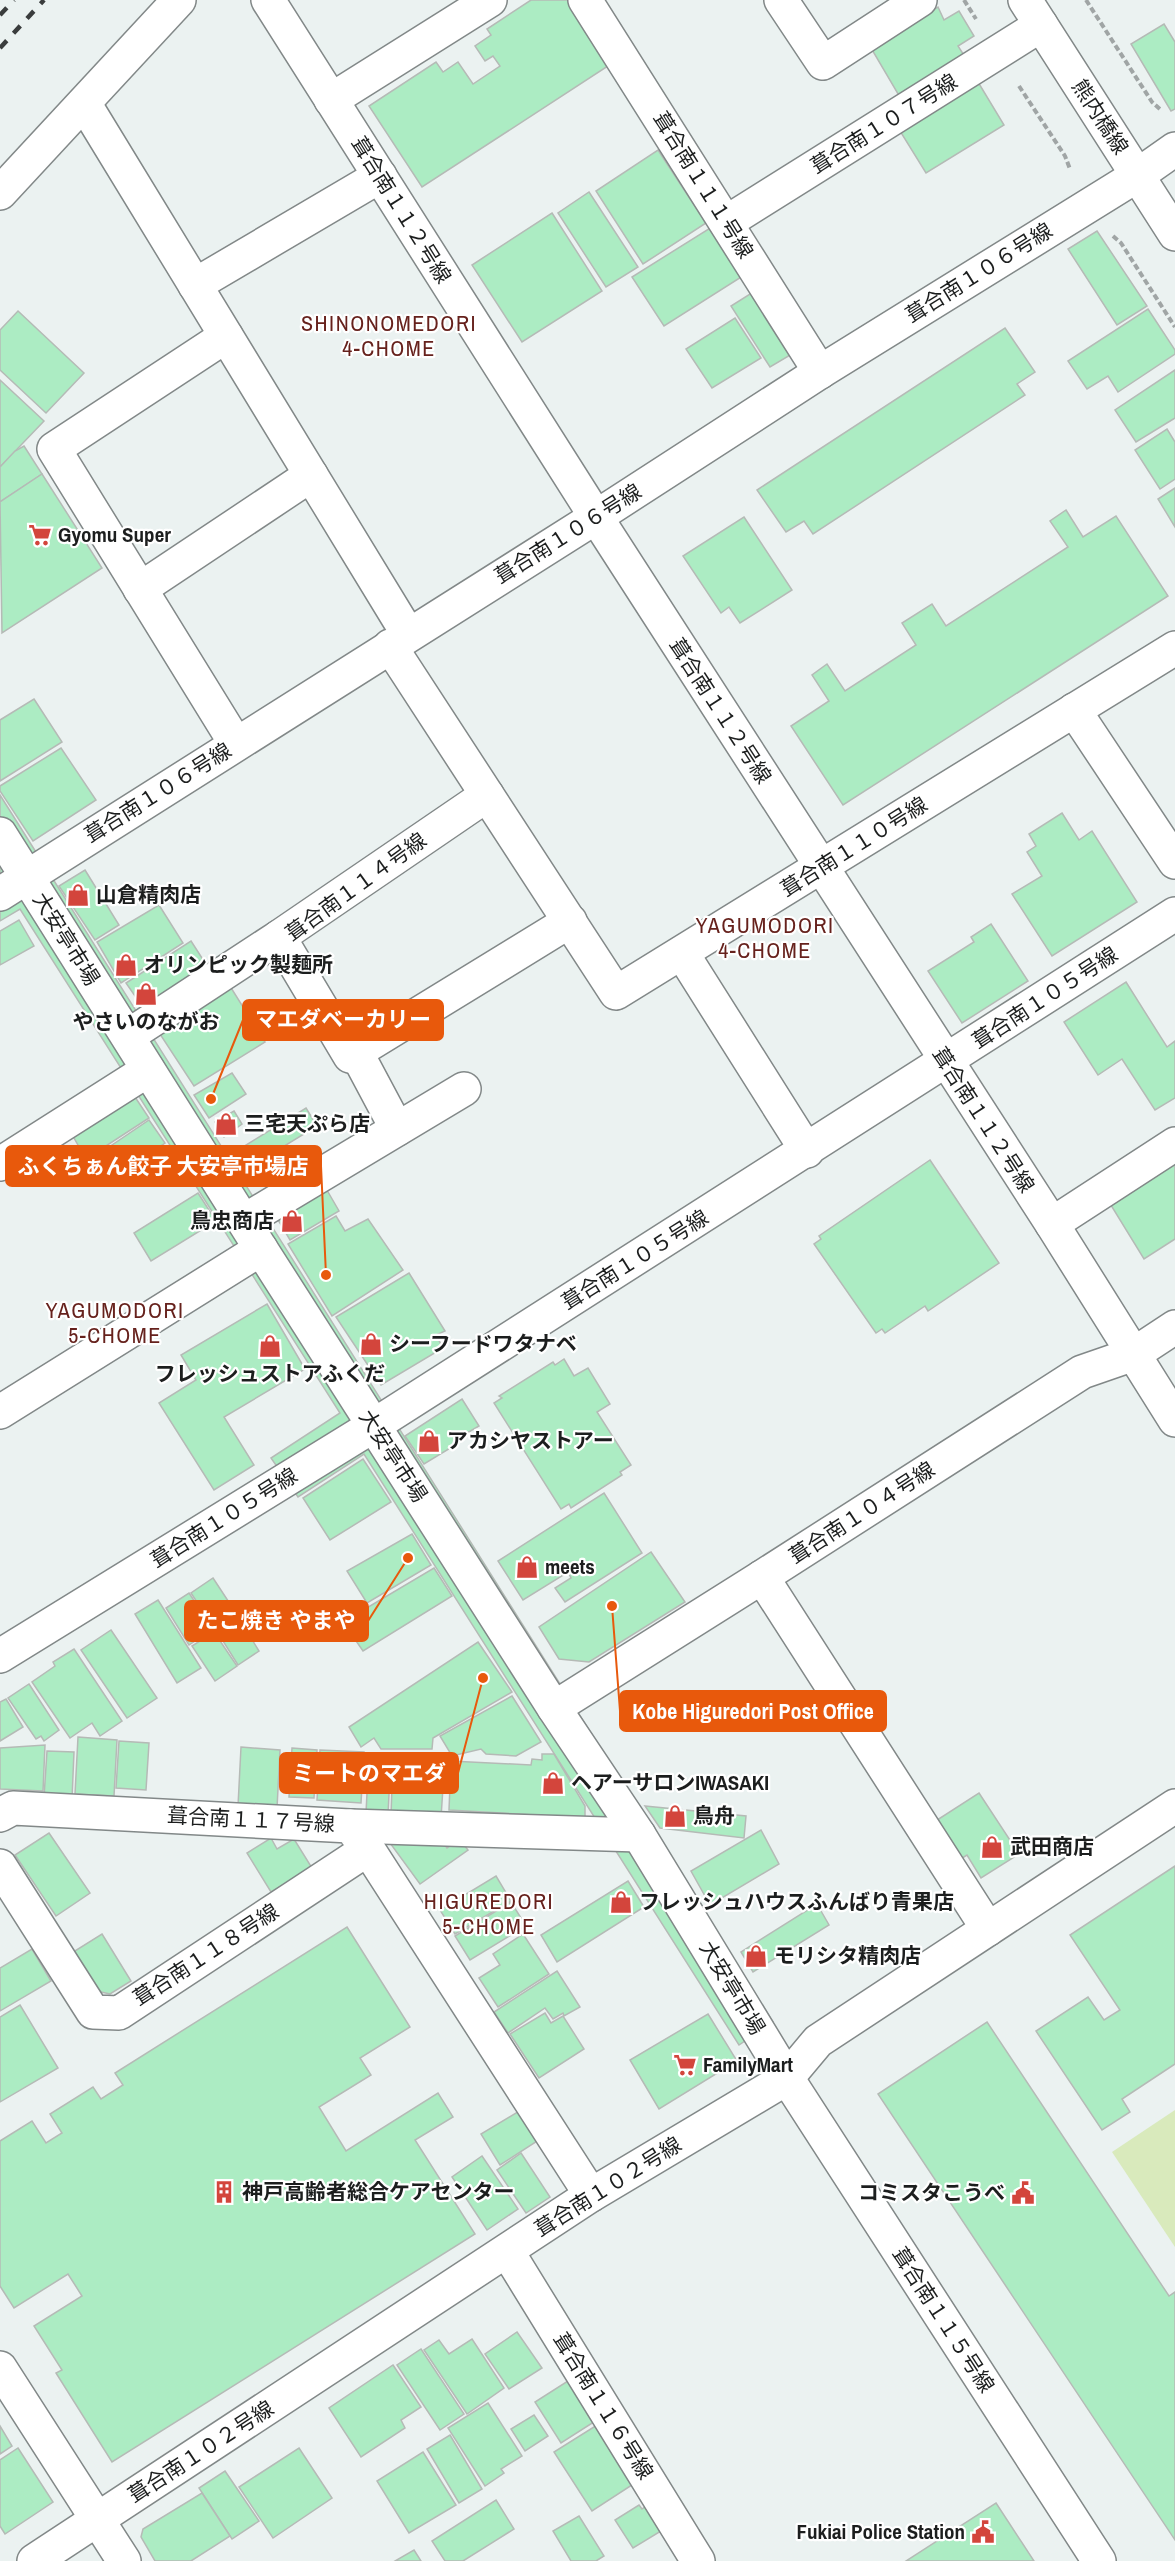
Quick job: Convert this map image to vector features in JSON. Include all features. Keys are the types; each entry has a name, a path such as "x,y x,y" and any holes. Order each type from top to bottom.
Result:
{"street":[{"path":"0,193 179,0"},
{"name":"葺合南１１２号線","path":"268,0 596,517 945,1062 1052,1224 1175,1420"},
{"path":"332,100 490,0"},
{"name":"葺合南１１１号線","path":"585,0 820,372"},
{"path":"781,0 823,63 920,0"},
{"name":"葺合南１０７号線","path":"727,222 997,53 1033,13"},
{"name":"熊内橋線","path":"1033,13 1175,234"},
{"name":"葺合南１１０号線","path":"84,103 311,475 399,640 487,795 616,993 1175,648"},
{"name":"葺合南１０６号線","path":"13,885 596,517 820,372 1138,175 1175,149"},
{"path":"195,285 380,176"},
{"path":"226,336 54,449 236,744"},
{"path":"140,589 311,475"},
{"path":"1074,710 1175,862"},
{"name":"葺合南１１４号線","path":"356,1052 350,1056 279,937 487,795"},
{"name":"大安亭市場","path":"0,834 13,885 128,1036 374,1426 639,1835 787,2078"},
{"name":"葺合南１０５号線","path":"4,1645 374,1426 1175,914"},
{"path":"397,1129 356,1052 570,921"},
{"path":"128,1036 279,937"},
{"path":"681,953 807,1151"},
{"path":"0,1164 148,1070"},
{"path":"244,1221 464,1089"},
{"path":"1052,1224 1175,1144"},
{"path":"0,1412 261,1249"},
{"name":"葺合南１０４号線","path":"554,1707 1082,1372 1134,1354 1175,1327"},
{"path":"762,1577 988,1929"},
{"name":"葺合南１０２号線","path":"34,2561 591,2195 787,2078 818,2041 1175,1806"},
{"name":"葺合南１１７号線","path":"0,1815 13,1808 359,1837 639,1835"},
{"path":"359,1837 591,2195"},
{"name":"葺合南１１８号線","path":"0,1866 93,2012 119,2013 359,1837"},
{"name":"葺合南１１５号線","path":"787,2078 1099,2561"},
{"name":"葺合南１１６号線","path":"507,2251 698,2561"},
{"path":"0,2368 124,2561"}],"path":[{"path":"964,0 1065,156 1072,174"},
{"path":"1086,0 1152,102 1165,114"},
{"path":"1112,235 1120,243 1175,327"}],"green space":[{"path":"1175,2110 1175,2247 1112,2152"}],"building":[{"path":"531,0 569,0 611,64 422,187 369,106 436,62 443,72 458,62 473,84 500,66 493,56 485,61 475,46 491,35 487,29"},
{"path":"938,7 944,20 959,11 974,36 958,46 967,60 901,99 871,48"},
{"path":"1164,24 1175,42 1175,109 1171,111 1131,44"},
{"path":"978,82 1004,125 926,173 900,131"},
{"path":"658,150 706,223 643,264 596,191"},
{"path":"589,192 638,267 606,287 558,213"},
{"path":"552,213 602,291 522,342 472,265"},
{"path":"715,225 746,274 664,326 632,277"},
{"path":"1097,231 1147,306 1117,325 1068,249"},
{"path":"758,289 797,351 770,367 731,306"},
{"path":"1148,309 1175,350 1175,354 1118,392 1108,376 1087,389 1068,361"},
{"path":"18,311 84,373 46,413 0,370 0,330"},
{"path":"735,318 761,358 712,388 686,349"},
{"path":"1005,328 1035,372 1017,384 1025,395 813,534 804,521 786,532 757,490"},
{"path":"1175,370 1175,418 1136,442 1115,410"},
{"path":"0,380 44,421 0,467"},
{"path":"1167,429 1175,442 1175,479 1160,489 1135,450"},
{"path":"24,446 42,474 0,502 0,467 15,451"},
{"name":"Gyomu Super","path":"42,474 102,568 2,633 0,502"},
{"path":"1175,488 1175,527 1158,499"},
{"path":"1066,510 1083,537 1116,516 1168,596 843,805 791,726 829,701 812,675 827,664 845,691 916,645 902,623 932,604 946,626 1068,547 1050,521"},
{"path":"744,517 792,590 740,623 729,607 721,613 683,556"},
{"path":"34,699 62,742 0,781 0,720"},
{"path":"61,748 96,800 33,841 0,791 0,786"},
{"path":"0,795 773,2022 739,2045 364,1454 298,1497 271,1458 340,1413 20,909 0,921"},
{"path":"1062,813 1079,840 1092,831 1137,902 1052,956 1012,894 1042,876 1027,852 1036,846 1029,834"},
{"path":"85,870 119,925 95,940 59,886"},
{"path":"159,905 183,943 121,983 97,942"},
{"path":"19,920 34,946 0,965 0,931"},
{"path":"991,924 1028,981 962,1023 928,971 974,942 971,937"},
{"path":"191,941 211,972 146,1012 126,983"},
{"path":"1126,982 1167,1047 1175,1041 1175,1098 1155,1110 1122,1059 1098,1075 1064,1022"},
{"path":"228,983 265,1042 194,1086 156,1028"},
{"path":"232,1073 246,1094 209,1118 194,1095"},
{"path":"131,1091 149,1118 86,1159 70,1131"},
{"path":"306,1108 317,1126 242,1172 230,1155"},
{"path":"234,1111 242,1124 224,1137 215,1122"},
{"path":"149,1120 165,1143 102,1186 87,1162"},
{"path":"930,1160 999,1263 928,1311 925,1306 885,1333 882,1329 876,1333 814,1244 821,1239 819,1236"},
{"path":"1175,1161 1175,1239 1144,1259 1109,1202"},
{"path":"324,1185 339,1211 290,1240 274,1213"},
{"path":"198,1193 216,1221 151,1261 134,1233"},
{"path":"336,1216 345,1231 368,1219 403,1270 332,1316 288,1244"},
{"path":"409,1273 445,1331 436,1335 443,1348 381,1385 336,1317"},
{"path":"267,1304 305,1369 224,1417 254,1465 214,1490 159,1403 196,1380 181,1355"},
{"path":"564,1359 574,1376 588,1368 610,1404 597,1412 631,1465 620,1472 622,1475 571,1508 569,1504 561,1509 494,1403 502,1398 499,1396 553,1362 555,1365"},
{"path":"462,1399 479,1426 455,1440 457,1444 424,1464 405,1436"},
{"path":"363,1459 391,1502 330,1540 303,1498"},
{"path":"604,1493 642,1553 565,1602 555,1588 571,1578 568,1572 523,1600 498,1561"},
{"path":"412,1534 431,1565 367,1603 347,1571"},
{"path":"651,1552 685,1602 589,1662 559,1659 539,1627"},
{"path":"434,1568 452,1596 363,1651 343,1622"},
{"path":"213,1578 238,1616 216,1631 191,1593"},
{"path":"189,1593 213,1629 189,1645 166,1608"},
{"path":"158,1600 201,1668 177,1683 135,1614"},
{"path":"240,1620 259,1651 238,1665 218,1633"},
{"path":"111,1630 157,1698 127,1718 81,1650"},
{"path":"214,1632 237,1666 215,1681 192,1646"},
{"path":"478,1642 512,1692 433,1738 432,1749 381,1749 374,1738 361,1747 349,1727"},
{"path":"74,1649 122,1721 100,1736 92,1723 70,1738 32,1682 55,1666 53,1662"},
{"path":"29,1684 59,1730 44,1741 41,1736 36,1739 8,1698"},
{"path":"512,1696 541,1742 516,1756 486,1754 481,1749 452,1756 440,1736"},
{"path":"6,1699 23,1727 0,1741 0,1702"},
{"path":"78,1737 117,1740 114,1796 75,1794"},
{"path":"119,1741 149,1743 146,1790 116,1788"},
{"path":"45,1745 43,1791 0,1789 0,1748"},
{"path":"241,1747 280,1750 277,1808 238,1806"},
{"path":"292,1748 317,1750 314,1798 289,1797"},
{"path":"320,1750 364,1752 361,1803 317,1800"},
{"path":"47,1751 74,1752 72,1799 44,1797"},
{"path":"369,1754 391,1755 388,1814 366,1813"},
{"path":"542,1754 554,1754 585,1806 585,1818 449,1810 451,1761 531,1765 532,1759 542,1760"},
{"path":"425,1786 443,1787 441,1818 391,1815 392,1787 424,1790"},
{"path":"979,1793 1019,1854 981,1878 967,1855 959,1860 934,1822"},
{"path":"645,1806 746,1816 744,1838 660,1828"},
{"path":"761,1830 779,1864 710,1905 691,1871"},
{"path":"49,1833 90,1893 56,1916 15,1855"},
{"path":"271,1838 277,1849 294,1839 312,1868 271,1892 247,1853"},
{"path":"441,1840 447,1848 461,1841 468,1850 420,1884 390,1843"},
{"path":"1175,1866 1175,2064 1122,2099 1130,2112 1102,2130 1036,2031 1088,1997 1104,2020 1120,2010 1070,1935"},
{"path":"496,1876 511,1901 455,1934 440,1910"},
{"path":"628,1881 644,1907 557,1962 541,1935"},
{"path":"511,1902 526,1926 470,1960 455,1936"},
{"path":"817,1904 829,1925 753,1972 741,1952"},
{"name":"神戸高齢者総合ケアセンター","path":"347,1927 410,2027 360,2058 371,2075 319,2107 346,2151 438,2093 453,2117 415,2140 475,2234 112,2462 56,2373 62,2370 34,2326 82,2296 68,2274 14,2308 0,2286 0,2141 32,2121 46,2143 62,2133 50,2114 93,2087 101,2099 123,2085 115,2073"},
{"path":"102,1934 131,1981 110,1994 92,1990 70,1954"},
{"path":"523,1934 549,1974 498,2007 479,1978 500,1965 493,1954"},
{"path":"32,1949 51,1981 0,2011 0,1968"},
{"path":"557,1971 580,2007 553,2019 545,2008 508,2033 494,2012"},
{"path":"20,2005 58,2068 0,2102 0,2017"},
{"path":"545,2013 551,2023 563,2016 584,2049 539,2078 510,2034"},
{"path":"708,2014 737,2061 659,2109 630,2060"},
{"name":"コミスタこうべ","path":"987,2022 1169,2296 1175,2292 1175,2540 878,2094"},
{"path":"526,2107 545,2136 500,2165 481,2134"},
{"path":"521,2153 550,2197 526,2213 497,2170"},
{"path":"482,2156 518,2209 487,2230 452,2177"},
{"path":"517,2332 542,2368 509,2389 485,2354"},
{"path":"472,2339 504,2388 467,2414 424,2350 439,2340 449,2354"},
{"path":"421,2349 464,2414 440,2430 397,2365"},
{"path":"393,2365 421,2407 401,2420 405,2428 361,2457 329,2408"},
{"path":"571,2379 597,2420 561,2443 535,2402"},
{"path":"488,2403 522,2456 501,2469 504,2473 485,2486 448,2428"},
{"path":"534,2415 548,2436 525,2451 511,2429"},
{"path":"597,2425 635,2483 592,2511 554,2452"},
{"path":"0,2426 12,2446 0,2454"},
{"path":"450,2435 482,2489 459,2503 427,2449"},
{"path":"18,2448 53,2502 5,2534 0,2526 0,2460"},
{"path":"299,2448 332,2498 273,2538 239,2487"},
{"path":"423,2452 456,2505 409,2533 377,2481"},
{"path":"225,2471 259,2521 232,2539 199,2488"},
{"path":"202,2493 230,2536 191,2561 155,2561 141,2537 143,2529"},
{"path":"496,2500 514,2529 463,2561 445,2561 432,2541"},
{"name":"Fukiai Police Station","path":"996,2503 1034,2561 906,2561"},
{"path":"639,2505 642,2509 646,2506 661,2531 633,2548 615,2520"},
{"path":"579,2516 604,2556 596,2561 571,2561 553,2531"},
{"path":"414,2550 421,2561 395,2561"}],"railway":[{"path":"0,15 14,0"},
{"path":"0,48 44,0"}],"place":[{"name":"Gyomu Super","path":"40,535"},
{"name":"山倉精肉店","path":"78,895"},
{"name":"オリンピック製麺所","path":"126,965"},
{"name":"やさいのながお","path":"146,994"},
{"name":"マエダベーカリー","path":"211,1099"},
{"name":"三宅天ぷら店","path":"226,1124"},
{"name":"鳥忠商店","path":"292,1221"},
{"name":"ふくちぁん餃子 大安亭市場店","path":"326,1275"},
{"name":"シーフードワタナベ","path":"371,1344"},
{"name":"フレッシュストアふくだ","path":"270,1346"},
{"name":"アカシヤストアー","path":"429,1441"},
{"name":"たこ焼き やまや","path":"408,1558"},
{"name":"meets","path":"527,1567"},
{"name":"Kobe Higuredori Post Office","path":"612,1606"},
{"name":"ミートのマエダ","path":"483,1678"},
{"name":"ヘアーサロンIWASAKI","path":"553,1783"},
{"name":"鳥舟","path":"675,1816"},
{"name":"武田商店","path":"992,1847"},
{"name":"フレッシュハウスふんばり青果店","path":"621,1902"},
{"name":"モリシタ精肉店","path":"756,1956"},
{"name":"FamilyMart","path":"685,2065"},
{"name":"神戸高齢者総合ケアセンター","path":"224,2192"},
{"name":"コミスタこうべ","path":"1023,2193"},
{"name":"Fukiai Police Station","path":"983,2532"}],"district":[{"name":"SHINONOMEDORI 4-CHOME","path":"389,336"},
{"name":"YAGUMODORI 4-CHOME","path":"765,938"},
{"name":"YAGUMODORI 5-CHOME","path":"115,1322"},
{"name":"HIGUREDORI 5-CHOME","path":"489,1914"}]}
